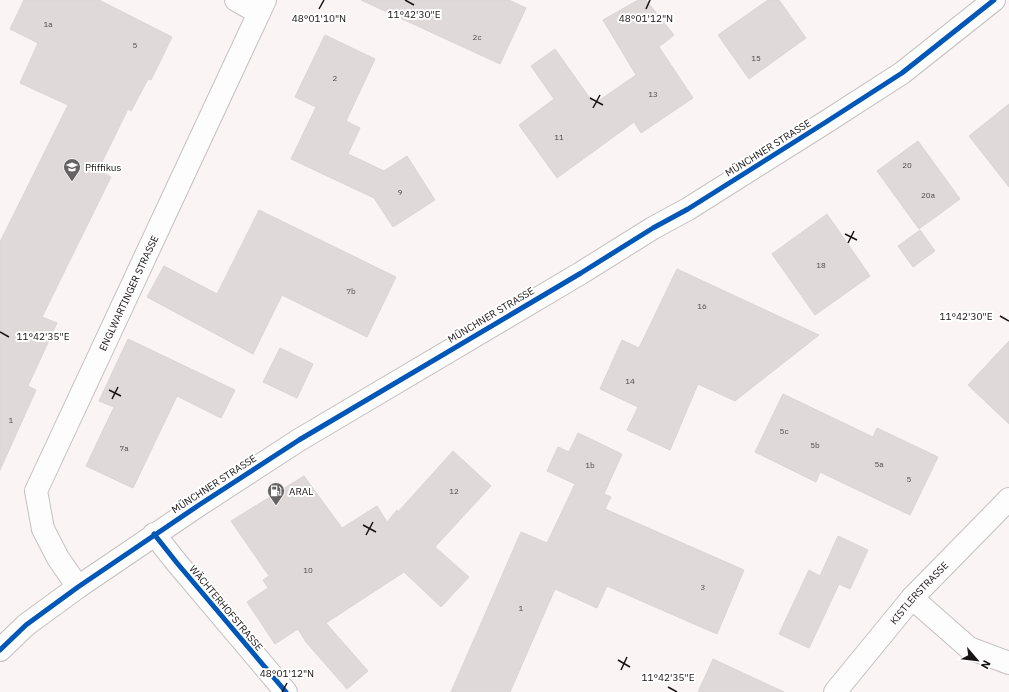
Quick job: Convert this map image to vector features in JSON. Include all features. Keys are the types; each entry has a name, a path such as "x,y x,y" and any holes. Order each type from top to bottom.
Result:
{"street":[{"path":"236,0 262,7"},
{"name":"MÜNCHNER STRASSE","path":"0,650 26,625 154,534 299,440 581,273 653,228 688,209 826,122 902,73 994,0"},
{"name":"ENGLWARTINGER STRASSE","path":"78,587 58,558 43,529 36,491 262,7"},
{"name":"KISTLERSTRASSE","path":"834,692 912,598 1009,499"},
{"name":"WÄCHTERHOFSTRASSE","path":"154,534 286,692"},
{"path":"912,598 969,648 1009,663"}],"building":[{"path":"24,0 99,0 172,37 151,80 148,79 131,111 128,109 98,170 111,177 42,317 57,323 28,386 36,390 0,470 0,242 68,105 20,83 38,43 10,29"},
{"path":"361,0 509,0 526,8 500,64"},
{"path":"638,0 646,0 674,35 659,47 693,98 641,133 634,122 557,178 519,125 554,99 531,66 555,49 594,104 636,75 603,20"},
{"path":"768,0 779,0 806,38 749,79 718,35"},
{"path":"325,35 375,59 346,121 360,128 348,154 384,171 407,156 435,200 393,227 374,198 291,159 316,107 295,97"},
{"path":"1009,104 1009,187 969,136"},
{"path":"918,141 960,199 919,229 877,171"},
{"path":"259,210 396,277 367,337 282,295 253,354 147,297 164,266 217,294"},
{"path":"827,214 870,276 815,315 772,254"},
{"path":"920,230 935,251 913,267 898,246"},
{"path":"677,269 819,335 735,401 698,384 670,450 627,430 638,407 600,389 622,340 639,348"},
{"path":"128,339 235,390 221,418 177,396 133,488 86,466 114,407 99,401"},
{"path":"1009,341 1009,424 968,385"},
{"path":"280,348 313,364 297,398 263,382"},
{"path":"783,394 873,437 877,428 938,457 910,515 820,472 816,482 755,452"},
{"path":"578,433 622,454 604,494 611,497 605,509 744,570 717,634 607,586 597,608 555,589 510,692 451,692 521,532 547,543 575,484 547,471 558,447 569,452"},
{"path":"453,451 491,486 435,547 469,577 441,607 404,572 326,623 368,671 347,689 306,642 298,629 275,644 247,602 268,588 263,580 269,576 231,521 304,476 342,528 377,506 387,522 397,510 398,512"},
{"path":"838,536 868,550 850,589 839,584 809,648 779,634 809,570 820,576"},
{"path":"713,659 784,692 698,692"}],"cycle path":[{"path":"0,650 26,625 78,587 199,505 299,440 581,273 653,228 688,209 826,122 902,73 994,0"},
{"path":"154,534 286,692"}],"place":[{"name":"Pfiffikus","path":"72,182"},
{"name":"ARAL","path":"276,506"}]}
